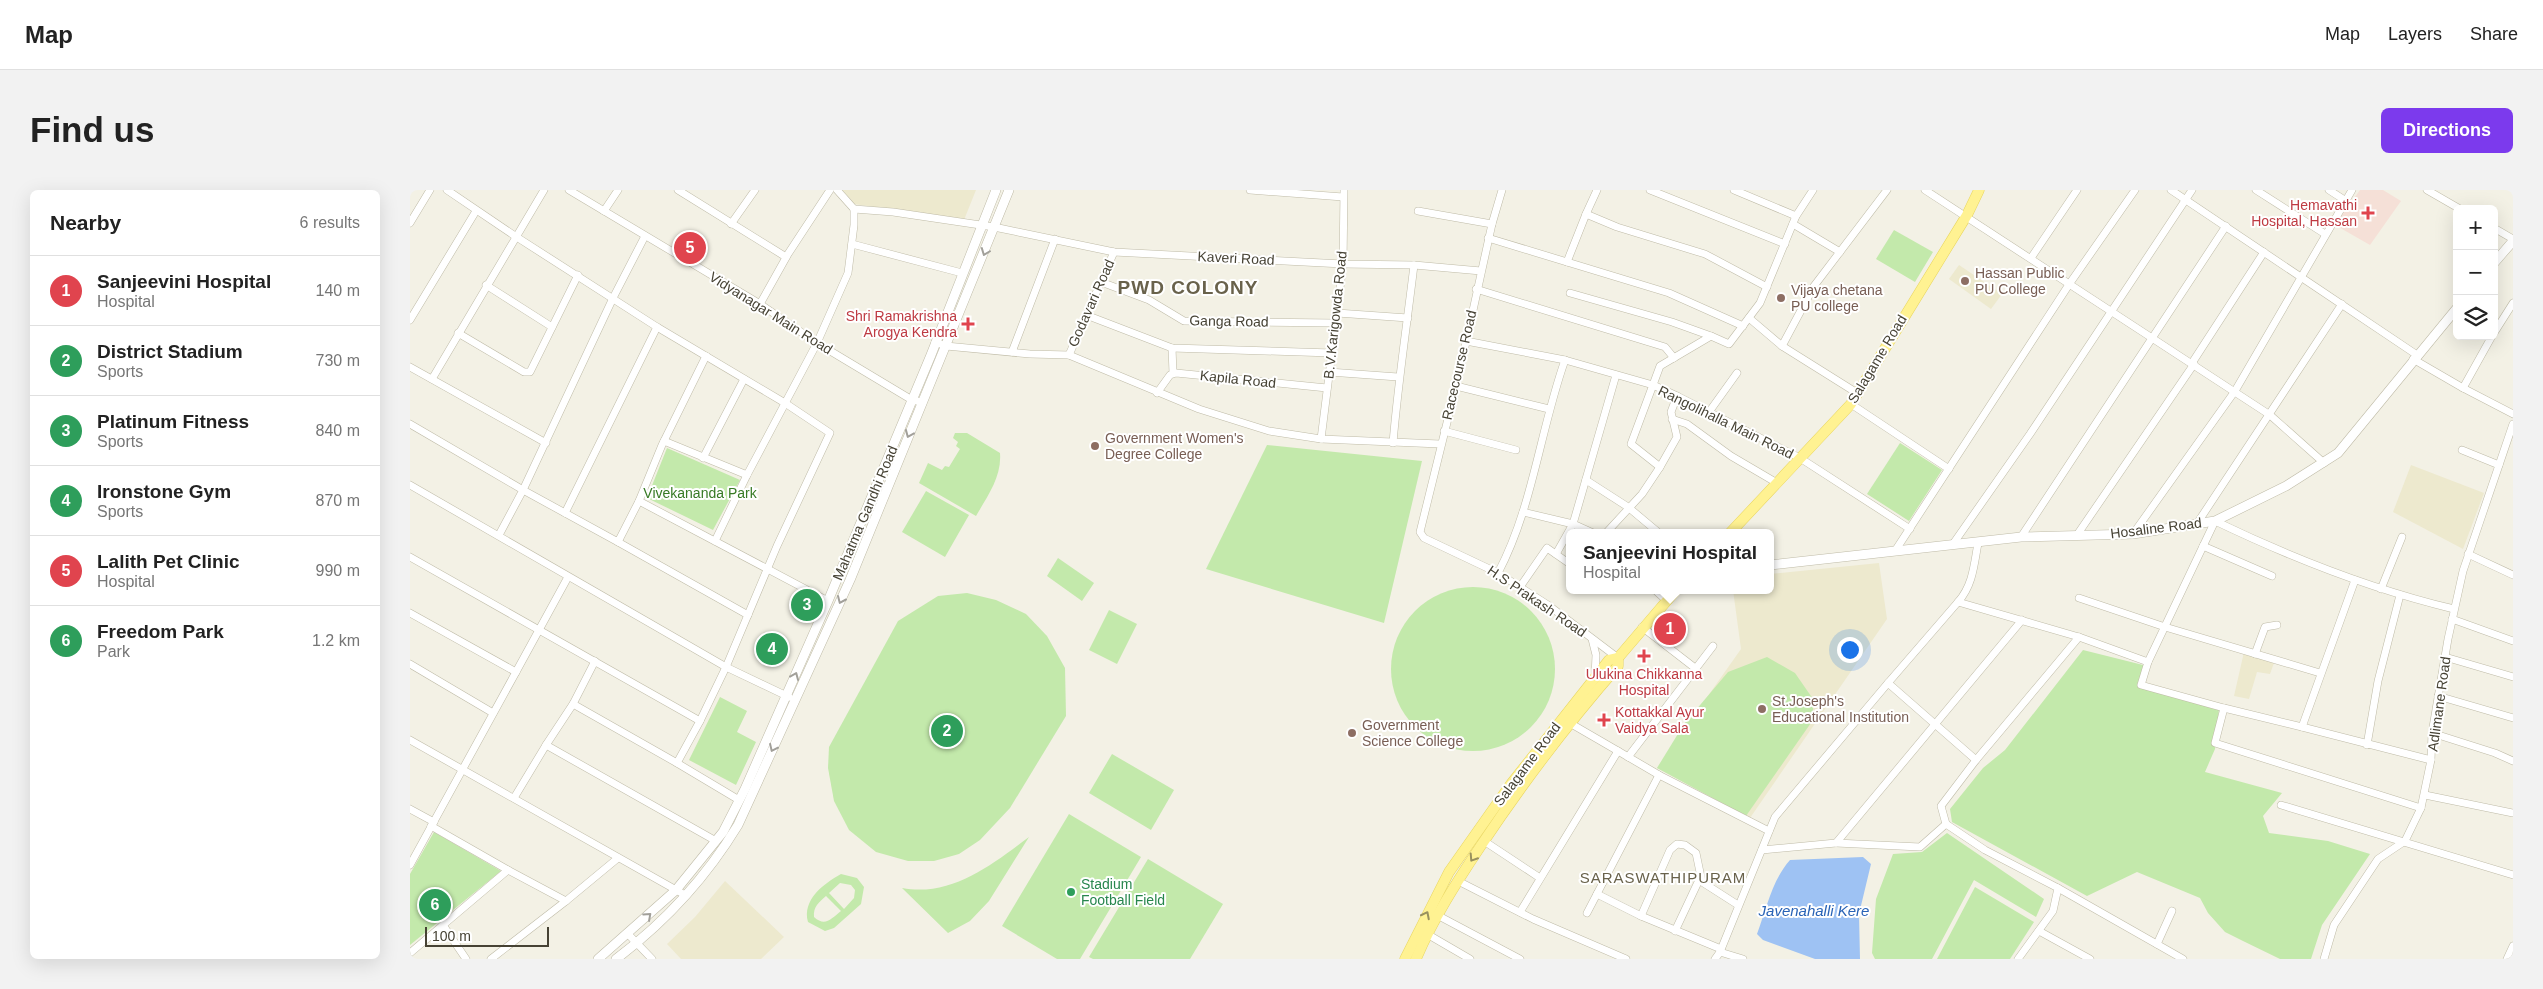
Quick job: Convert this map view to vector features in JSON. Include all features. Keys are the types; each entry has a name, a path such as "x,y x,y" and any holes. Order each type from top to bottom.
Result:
{"main road":[{"name":"Salagame Road","path":"1734,529 1851,404 1967,215 1979,190"},
{"name":"Salagame Road","path":"1405,959 1449,872 1510,784 1609,660 1618,658 1672,594"},
{"path":"1416,959 1437,915 1514,795 1618,666 1618,658"}],"street":[{"path":"410,223 430,190"},
{"path":"447,190 476,211 657,327 785,403 830,433 767,569 726,667 677,764"},
{"path":"432,379 544,190"},
{"name":"Vidyanagar Main Road","path":"568,190 760,304 817,342 912,400 922,402"},
{"path":"604,211 618,190"},
{"path":"678,190 786,257"},
{"path":"731,224 755,190"},
{"path":"760,304 786,257 830,190"},
{"path":"715,541 747,475 817,342 848,273 854,209 837,190"},
{"name":"Mahatma Gandhi Road","path":"598,959 676,890 716,841 739,800 828,601 912,400 996,190"},
{"name":"Mahatma Gandhi Road","path":"616,959 637,943 685,895 721,853 738,825 861,554 1009,190"},
{"path":"1250,190 1343,193"},
{"name":"Racecourse Road","path":"1424,538 1420,532 1420,524 1456,386 1488,238 1502,190"},
{"path":"1567,262 1597,190"},
{"path":"1650,190 1785,244"},
{"path":"1734,190 1796,216"},
{"path":"1570,293 1672,322 1729,344 1760,303 1796,216 1813,190"},
{"path":"1782,346 1814,286 1886,190"},
{"path":"1925,190 1967,215 2234,390 2270,415 2324,463"},
{"path":"2031,258 2077,190"},
{"path":"1895,551 2070,283 2135,190"},
{"path":"2171,190 2342,304 2415,357 2463,388 2513,414"},
{"path":"1953,544 1973,518 2192,190"},
{"path":"2256,190 2325,234"},
{"path":"2329,190 2346,200"},
{"path":"2133,534 2234,390 2352,190"},
{"path":"2427,190 2453,205"},
{"name":"B.V.Karigowda Road","path":"1321,439 1343,264 1343,193"},
{"name":"Kaveri Road","path":"854,209 893,212 982,225 1114,252 1343,264 1414,264 1481,271"},
{"path":"410,320 476,211"},
{"path":"1418,211 1492,224"},
{"path":"1586,214 1618,227 1705,254 1767,287"},
{"path":"1793,224 1840,252"},
{"path":"2020,537 2226,226"},
{"path":"2498,231 2513,240 2498,259"},
{"path":"499,535 546,443 613,298 645,236"},
{"path":"1488,238 1669,294 1743,326"},
{"path":"1012,352 1055,239"},
{"path":"852,244 962,274"},
{"name":"Godavari Road","path":"1068,354 1114,252"},
{"path":"2078,535 2193,363 2264,252"},
{"path":"1393,443 1398,377 1408,318 1414,264"},
{"path":"458,333 527,373 530,372 578,275"},
{"name":"Ganga Road","path":"1101,282 1149,300 1184,321 1335,322"},
{"path":"486,285 552,327"},
{"path":"1476,289 1665,347 1674,358"},
{"path":"2498,327 2513,303"},
{"path":"2196,525 2233,466 2270,415 2342,304"},
{"path":"1337,313 1408,318"},
{"name":"Hosaline Road","path":"1774,565 2020,537 2133,534 2215,521 2286,486 2338,453 2453,313"},
{"path":"1086,315 1172,348 1332,353"},
{"path":"1749,318 1782,346 1857,394"},
{"path":"566,513 657,327"},
{"path":"1660,467 1631,444 1652,385 1660,366 1711,336"},
{"path":"2463,388 2490,340"},
{"name":"Rangolihalla Main Road","path":"1466,341 1565,360 1652,385 1800,458 1910,529"},
{"path":"935,342 946,346 1012,352 1068,354 1157,393 1199,409 1269,431 1321,439 1440,444"},
{"path":"1157,393 1173,374 1172,348"},
{"path":"618,542 639,501 664,441 706,356"},
{"path":"1498,573 1512,546 1523,512 1549,409 1565,360"},
{"path":"410,367 546,443"},
{"path":"1329,372 1398,377"},
{"path":"1709,412 1737,373"},
{"name":"Kapila Road","path":"1173,374 1327,388"},
{"path":"1570,529 1616,375"},
{"path":"703,458 744,379"},
{"path":"1456,386 1549,409"},
{"path":"1609,529 1642,494 1676,440 1671,412 1677,396"},
{"path":"1851,404 1949,469"},
{"path":"1672,419 1687,424 1731,456 1777,483"},
{"path":"410,424 523,490 748,615"},
{"name":"Adlimane Road","path":"2405,841 2421,808 2425,795 2438,696 2454,609 2468,554 2513,424"},
{"path":"1444,431 1516,450"},
{"path":"664,441 747,475"},
{"path":"2462,450 2499,465"},
{"path":"1586,480 1628,507 1654,529"},
{"path":"410,485 726,667 796,700"},
{"path":"639,501 828,601"},
{"path":"1523,512 1573,524 1584,529"},
{"path":"2431,760 2141,685 2148,662 2215,521 2318,567 2400,595 2454,609"},
{"path":"1556,554 1566,536"},
{"path":"2381,589 2402,537"},
{"name":"H.S Prakash Road","path":"1424,538 1498,573 1618,658"},
{"path":"1715,959 1721,950 1775,817 1968,591 1978,543"},
{"path":"2202,546 2272,576"},
{"path":"850,548 861,554"},
{"path":"1520,587 1547,548 1566,561"},
{"path":"2468,554 2513,575"},
{"path":"410,557 700,721"},
{"path":"410,865 568,577"},
{"path":"2302,726 2355,580"},
{"path":"1659,594 1666,600"},
{"path":"2367,744 2378,681 2400,595"},
{"path":"2079,598 2165,627 2320,673"},
{"path":"1958,602 2079,637 2148,662"},
{"path":"410,613 516,672"},
{"path":"2452,619 2513,641"},
{"path":"1836,843 2022,620"},
{"path":"2255,654 2265,627 2277,625"},
{"path":"1642,628 1695,668"},
{"path":"2079,637 1976,760 1941,806 1946,824 1985,850 2058,888 2183,959"},
{"path":"1592,639 1596,656 1595,677"},
{"path":"1628,756 1713,646"},
{"path":"2445,657 2513,678"},
{"path":"514,798 573,704 595,661"},
{"path":"410,664 494,713"},
{"path":"1888,683 1976,760"},
{"path":"2438,696 2513,718"},
{"path":"573,704 739,800"},
{"path":"2224,708 2215,743 2421,808"},
{"path":"1561,718 1659,775 1769,831"},
{"path":"2432,733 2495,753 2513,761"},
{"path":"410,740 685,895"},
{"path":"546,745 716,841"},
{"path":"1520,912 1618,751"},
{"path":"1587,914 1659,775"},
{"path":"2425,795 2513,813"},
{"path":"2281,805 2513,875"},
{"path":"410,809 508,870 566,901"},
{"path":"1762,850 1836,843 1920,847 1946,824"},
{"path":"1484,841 1540,878"},
{"path":"2324,959 2334,925 2378,859 2405,841"},
{"path":"1640,916 1673,846 1686,845 1696,853 1700,880 1675,930"},
{"path":"490,959 566,901 618,858"},
{"path":"410,953 508,870"},
{"path":"1700,880 1738,905"},
{"path":"1458,881 1520,912 1626,959"},
{"path":"2018,959 2053,911 2058,888"},
{"path":"1597,894 1640,916 1743,959"},
{"path":"2157,944 2172,911"},
{"path":"1437,915 1520,959"},
{"path":"443,925 466,959"},
{"path":"2039,931 2090,959"},
{"path":"628,934 652,959"},
{"path":"1427,934 1470,959"},
{"path":"2507,959 2513,946"}],"shaded area":[{"path":"842,190 976,190 964,220 854,204"},
{"name":"Hemavathi Hospital, Hassan","path":"2360,190 2383,190 2401,201 2370,245 2335,225"},
{"path":"1959,265 2002,294 1991,309 1949,279"},
{"path":"2411,465 2484,493 2463,549 2393,512"},
{"name":"St.Joseph's Educational Institution","path":"1879,563 1887,619 1750,818 1657,768 1741,649 1734,594 1774,594 1774,574"},
{"path":"2244,652 2275,660 2270,674 2257,672 2249,699 2234,696"},
{"path":"725,881 784,937 761,959 681,959 667,944 695,917"}],"green space":[{"path":"1894,230 1933,252 1915,282 1876,259"},
{"path":"955,433 967,433 1000,453 999,470 996,478 976,516 919,483 928,463 942,470 945,466 949,467 960,449 956,446 958,442 953,438"},
{"path":"1900,443 1942,470 1909,521 1867,494"},
{"path":"1267,445 1422,461 1384,623 1206,569"},
{"name":"Vivekananda Park","path":"667,448 740,480 713,530 647,498"},
{"path":"926,491 969,515 945,557 902,532"},
{"path":"1058,558 1094,583 1082,601 1047,576"},
{"path":"1481,587 1497,590 1512,597 1525,605 1537,617 1552,645 1555,669 1554,685 1549,700 1537,721 1525,733 1497,748 1465,751 1449,748 1434,741 1421,733 1409,721 1394,693 1391,661 1394,645 1401,630 1409,617 1421,605 1449,590"},
{"path":"967,593 996,600 1026,614 1047,636 1065,668 1066,716 1010,808 980,840 959,854 934,861 908,861 876,852 849,830 834,801 828,768 829,747 898,621 938,596"},
{"path":"1109,610 1137,624 1117,664 1089,650"},
{"path":"2083,650 2143,665 2144,689 2219,709 2215,749 2205,772 2282,793 2263,816 2269,833 2328,841 2370,854 2322,925 2311,959 2280,959 2225,932 2208,913 2200,898 2137,872 2087,896 1952,822 1950,809 1983,768 2005,750"},
{"path":"1767,657 1795,673 1813,699 1813,720 1746,816 1657,768 1684,724 1728,672"},
{"path":"720,697 747,711 737,732 756,742 736,785 689,760"},
{"path":"1112,754 1174,790 1151,830 1089,793"},
{"name":"Stadium Football Field","path":"1069,814 1141,857 1080,959 1057,959 1002,926"},
{"path":"434,832 501,871 410,945 410,874"},
{"path":"1947,833 2044,899 2036,917 1974,880 1932,959 1875,959 1872,953 1876,899 1893,854 1922,852"},
{"path":"1029,837 989,901 970,921 948,933 902,888 920,890 938,888 954,883 985,868"},
{"path":"1148,859 1223,904 1190,959 1093,959 1089,957"},
{"path":"841,874 857,878 864,887 861,904 834,928 825,931 808,922 808,907 821,888","holes":["840,883 851,885 855,890 854,898 844,909 829,893","826,896 841,911 825,922 814,917 814,910"]},
{"path":"1975,887 2034,922 2010,959 1937,959"}],"water":[{"name":"Javenahalli Kere","path":"1863,857 1871,864 1859,914 1860,959 1815,959 1763,940 1757,934 1774,886 1790,860"}],"place":[{"name":"Hemavathi Hospital, Hassan","path":"2368,213"},
{"name":"Lalith Pet Clinic","path":"690,248"},
{"name":"Hassan Public PU College","path":"1965,281"},
{"name":"Vijaya chetana PU college","path":"1781,298"},
{"name":"Shri Ramakrishna Arogya Kendra","path":"968,324"},
{"name":"Government Women's Degree College","path":"1095,446"},
{"name":"Platinum Fitness","path":"807,605"},
{"name":"Sanjeevini Hospital","path":"1670,629"},
{"name":"Ironstone Gym","path":"772,649"},
{"name":"Ulukina Chikkanna Hospital","path":"1644,656"},
{"name":"St.Joseph's Educational Institution","path":"1762,709"},
{"name":"Kottakkal Ayur Vaidya Sala","path":"1604,720"},
{"name":"District Stadium","path":"947,731"},
{"name":"Government Science College","path":"1352,733"},
{"name":"Stadium Football Field","path":"1071,892"},
{"name":"Freedom Park","path":"435,905"}],"district":[{"name":"PWD COLONY","path":"1188,287"},
{"name":"SARASWATHIPURAM","path":"1663,877"}]}
